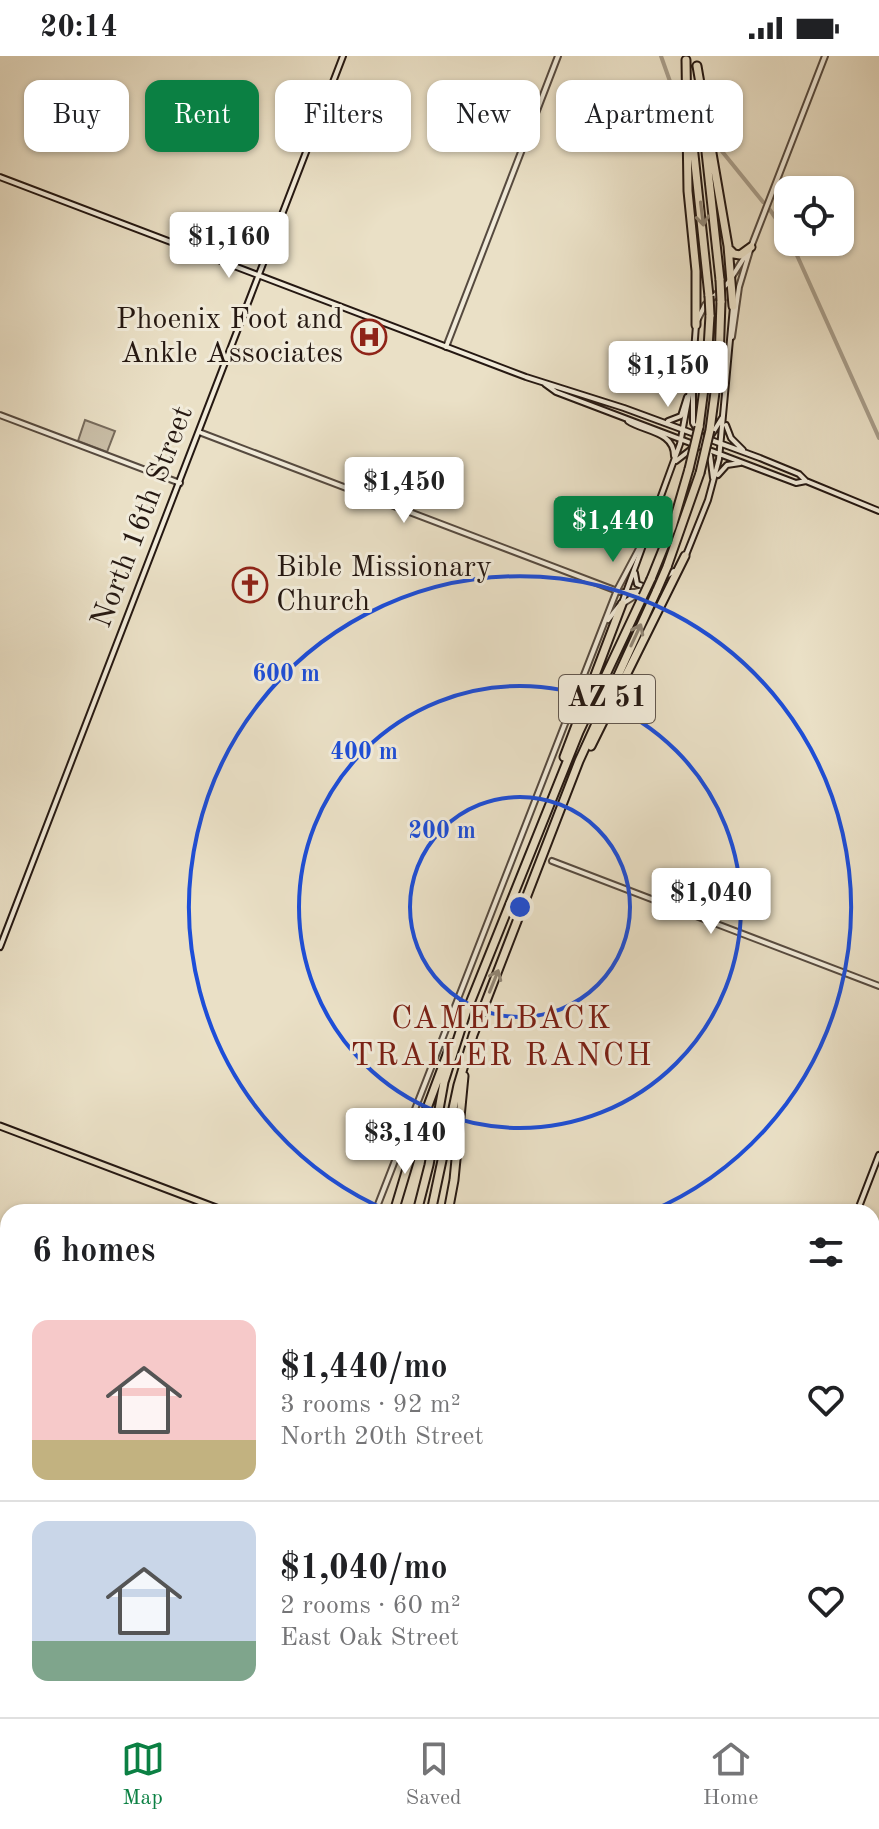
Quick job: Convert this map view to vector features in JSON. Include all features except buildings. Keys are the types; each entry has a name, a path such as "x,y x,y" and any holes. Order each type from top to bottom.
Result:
{"highway":[{"name":"AZ 51","path":"697,56 699,80"},
{"path":"686,58 687,80"},
{"path":"688,152 696,271 696,325"},
{"name":"AZ 51","path":"433,1204 466,1054 652,586 689,469 705,386 710,315 694,152"},
{"name":"AZ 51","path":"419,1204 444,1082 466,1013 548,804 643,596 667,567 700,473 711,423 719,362 721,301 704,152"},
{"path":"712,152 728,246 733,306"},
{"path":"728,246 737,255 751,247"},
{"path":"561,809 685,556"},
{"path":"548,804 622,604"},
{"path":"398,1204 432,1093 466,1013"},
{"path":"450,1204 466,1054"}],"main road":[{"name":"North 16th Street","path":"0,947 343,56"},
{"path":"446,347 558,56"},
{"path":"731,339 739,287 751,247 825,56"},
{"path":"0,177 545,384 552,383 683,429 712,451 796,483 806,481"},
{"path":"714,480 711,458 693,418 696,325 705,305 732,278 751,247"},
{"path":"622,604 673,572 685,556 701,522 720,454 726,407 733,306 729,294 721,290"},
{"path":"658,420 673,421 681,416 692,379"},
{"path":"605,625 622,604 671,470 681,439 692,379"},
{"path":"545,384 549,389 681,439 715,441 744,452 879,511"},
{"path":"671,470 684,453 719,425 726,407"},
{"path":"726,407 728,434 744,452"},
{"path":"0,415 180,483"},
{"path":"623,417 671,441 675,450 671,470"},
{"path":"199,432 617,590 627,592 652,586"},
{"path":"714,480 727,465 746,464"},
{"path":"378,1204 617,590 649,532"},
{"path":"635,571 636,583 652,586"},
{"path":"617,590 622,604"},
{"path":"552,861 879,986"},
{"path":"0,1126 206,1204"},
{"path":"860,1204 879,1155"}],"shaded area":[{"path":"85,420 115,431 107,452 78,441"}],"waterway":[{"path":"661,56 670,80"},
{"path":"723,152 763,202"},
{"path":"770,210 774,216"},
{"path":"797,256 879,438"}],"place":[{"name":"Phoenix Foot and Ankle Associates","path":"369,337"},
{"name":"Bible Missionary Church","path":"250,585"}],"district":[{"name":"CAMELBACK TRAILER RANCH","path":"502,1038"}]}
